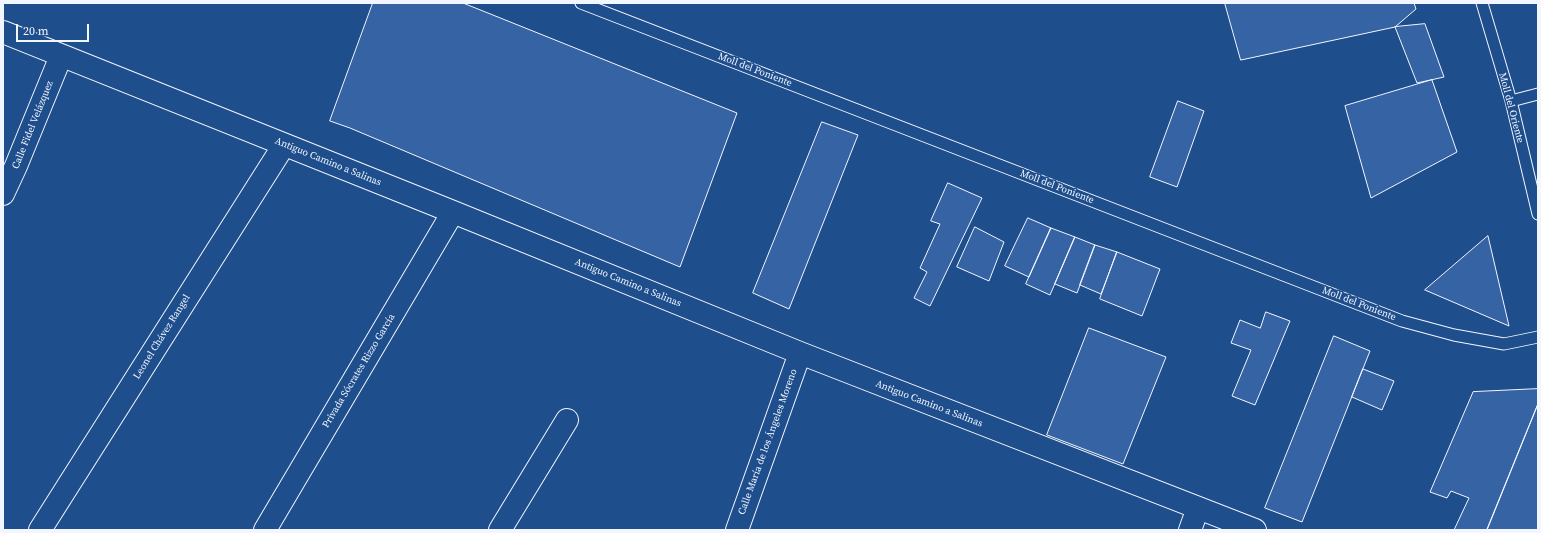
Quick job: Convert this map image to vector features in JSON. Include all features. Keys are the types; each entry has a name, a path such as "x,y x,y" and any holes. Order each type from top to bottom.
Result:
{"street":[{"name":"Antiguo Camino a Salinas","path":"3,32 453,212 800,354 1255,530"},
{"name":"Calle Fidel Velázquez","path":"3,194 61,56"},
{"name":"Leonel Chávez Rangel","path":"40,530 284,145"},
{"name":"Privada Sócrates Rizzo García","path":"265,530 453,212"},
{"name":"Calle María de los Ángeles Moreno","path":"737,530 800,354"},
{"path":"500,530 567,420"},
{"path":"1190,530 1198,508"}],"lane":[{"name":"Moll del Poniente","path":"581,3 1402,321 1454,335 1504,344 1538,337"},
{"name":"Moll del Oriente","path":"1482,3 1511,101 1538,214"},
{"path":"1511,101 1538,94"}],"building":[{"path":"373,3 463,3 737,113 680,267 350,128 330,121"},
{"path":"1225,3 1414,3 1416,9 1395,27 1241,60"},
{"path":"1425,24 1444,77 1417,83 1395,27"},
{"path":"1432,80 1457,152 1371,198 1345,106"},
{"path":"1178,101 1204,111 1177,187 1150,177"},
{"path":"822,122 858,135 789,309 753,293"},
{"path":"948,183 982,198 930,306 914,298 927,272 920,268 940,224 931,221"},
{"path":"1028,218 1051,228 1029,277 1005,266"},
{"path":"975,227 1004,242 989,281 957,267"},
{"path":"1051,228 1075,237 1050,295 1026,284"},
{"path":"1488,236 1509,326 1425,290"},
{"path":"1075,237 1095,245 1077,293 1055,284"},
{"path":"1095,245 1117,252 1101,294 1080,285"},
{"path":"1117,252 1160,269 1142,316 1100,299"},
{"path":"1266,312 1290,321 1255,405 1232,396 1251,350 1231,343 1240,320 1260,328"},
{"path":"1089,328 1166,357 1123,464 1047,435"},
{"path":"1334,336 1370,351 1302,522 1265,508"},
{"path":"1363,369 1394,381 1382,410 1352,397"},
{"path":"1538,389 1538,404 1487,530 1454,530 1469,498 1451,491 1447,498 1430,492 1473,392"},
{"path":"1538,404 1538,530 1487,530"}]}
